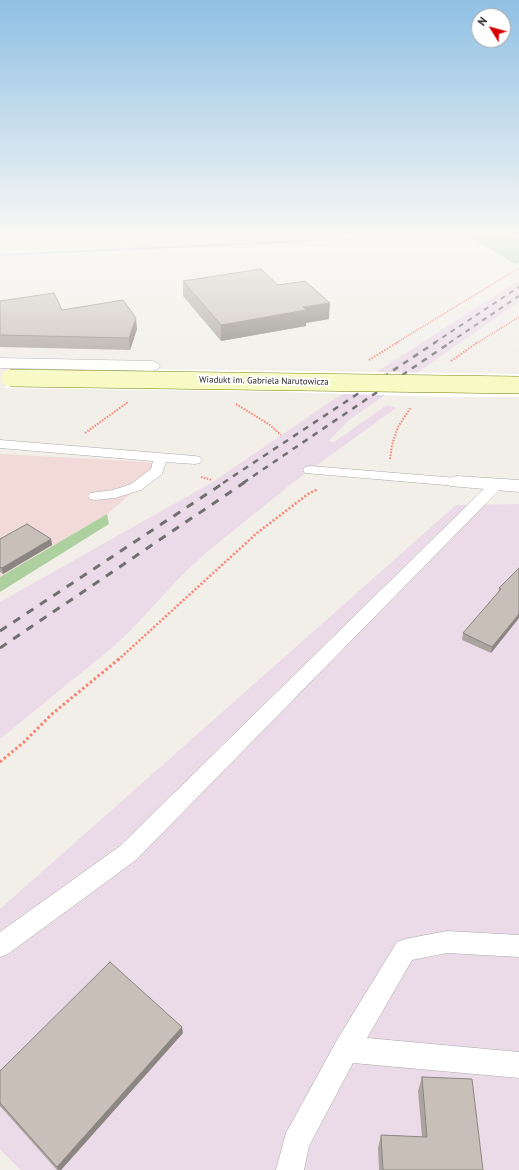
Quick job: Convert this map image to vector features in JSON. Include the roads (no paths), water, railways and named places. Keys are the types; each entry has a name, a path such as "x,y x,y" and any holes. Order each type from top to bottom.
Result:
{"main road":[{"name":"Wiadukt im. Gabriela Narutowicza","path":"10,378 519,385"}],"street":[{"path":"0,363 152,366"},
{"path":"457,482 519,486"}],"lane":[{"path":"0,444 195,460"},
{"path":"95,496 115,494 136,487 157,471 160,457"},
{"path":"310,470 457,482"},
{"path":"0,946 128,853 431,558 497,484"},
{"path":"290,1170 296,1143 346,1049 405,950 448,942 519,946"},
{"path":"346,1049 519,1065"}],"railway":[{"path":"434,343 518,288"},
{"path":"449,343 519,296"},
{"path":"223,483 436,342"},
{"path":"243,483 451,342"},
{"path":"0,631 225,482"},
{"path":"0,648 245,482"}]}
